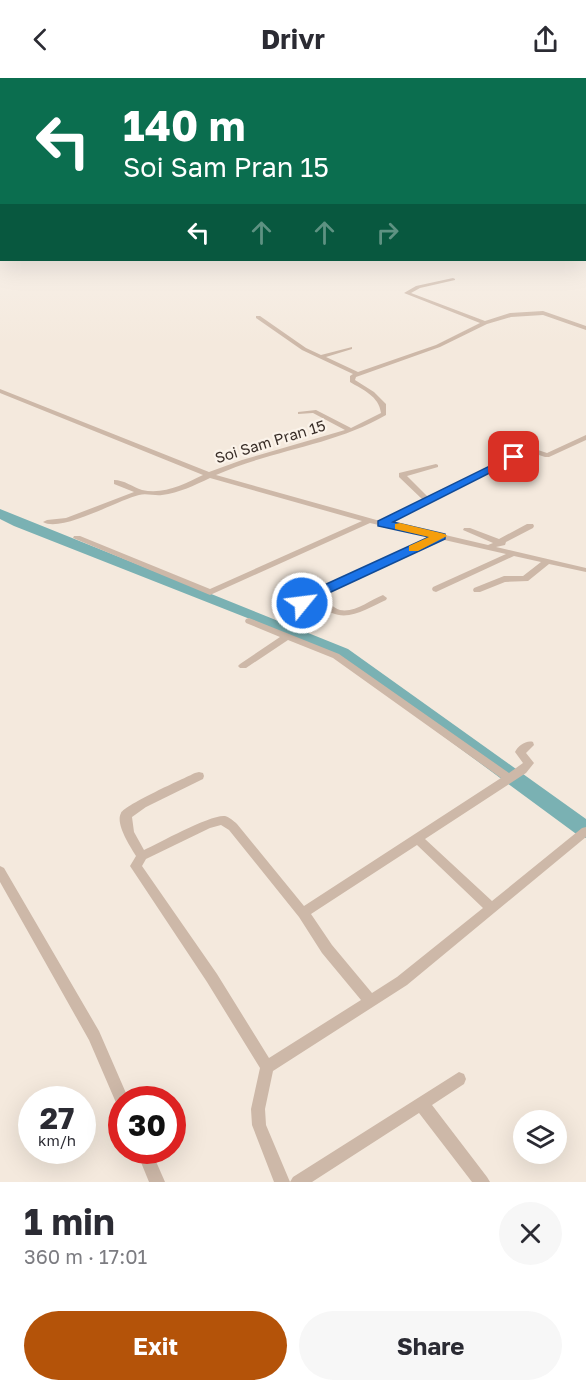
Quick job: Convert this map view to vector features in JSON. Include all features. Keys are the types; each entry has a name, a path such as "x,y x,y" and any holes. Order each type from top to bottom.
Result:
{"street":[{"path":"453,279 434,282 407,293 485,323"},
{"path":"258,317 297,345 357,374 438,346 485,323 510,315 546,314 586,328"},
{"path":"320,357 350,348"},
{"name":"Soi Sam Pran 15","path":"209,475 350,430 384,414 383,404 378,398 352,381 351,379 357,374"},
{"path":"0,391 209,475"},
{"path":"300,413 314,411 350,430"},
{"path":"382,523 530,449 547,456 586,437"},
{"path":"427,500 402,475 436,466"},
{"path":"46,522 67,520 140,492 167,492 209,475"},
{"name":"Soi Sam Pran 15","path":"209,475 369,520 586,570"},
{"path":"117,482 140,492"},
{"path":"77,538 210,592 269,568 369,520"},
{"path":"491,547 530,526"},
{"path":"467,530 502,543"},
{"path":"316,615 302,603 314,595 441,536"},
{"path":"436,589 515,553"},
{"path":"477,590 504,579 525,579 548,561"},
{"path":"314,595 337,612 356,610 382,598"},
{"path":"249,621 336,656 509,778"},
{"path":"243,666 288,636"},
{"path":"303,913 419,840 522,770 529,763 520,752 528,745"},
{"path":"142,856 128,833 126,815 142,804 199,776"},
{"path":"282,1182 259,1125 258,1109 267,1066 212,978 136,866 142,856 206,825 223,820 233,827 303,913 327,949 371,1002"},
{"path":"267,1066 402,981 581,836"},
{"path":"419,840 491,908"},
{"path":"0,871 94,1036 116,1086"},
{"path":"298,1182 459,1079"},
{"path":"421,1103 482,1182"},
{"path":"149,1164 157,1182"}],"waterway":[{"path":"0,513 19,523 261,618 342,653 586,830"}],"slow traffic":[{"path":"400,527 441,536 413,549"}],"route":[{"path":"302,603 303,600 441,536 382,523 514,457"}]}
